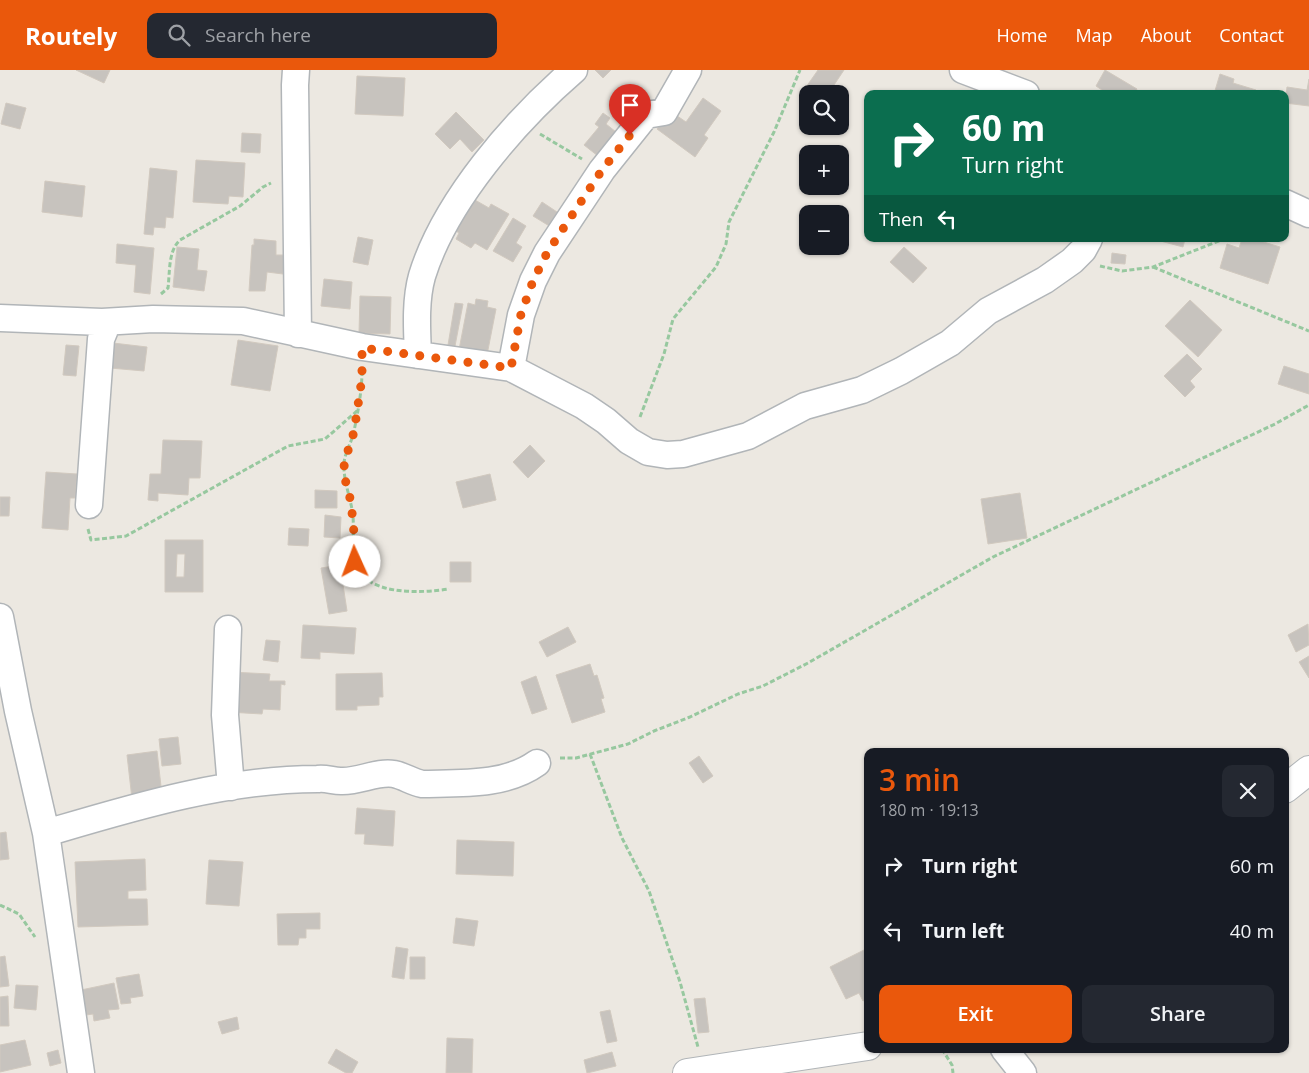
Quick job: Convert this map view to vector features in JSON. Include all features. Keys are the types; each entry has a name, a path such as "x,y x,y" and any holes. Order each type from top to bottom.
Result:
{"street":[{"path":"296,70 298,334"},
{"path":"418,356 417,317 422,278 433,246 451,214 477,176 524,118 574,70"},
{"path":"511,368 521,314 533,281 547,253 602,170 646,115 664,112 688,70"},
{"path":"964,70 1016,90"},
{"path":"1289,205 1309,214"},
{"path":"0,318 108,322 153,319 243,321 362,348 511,368 584,406 606,421 629,442 648,452 667,455 683,454 748,436 805,406 862,390 950,343 988,311 1044,280 1072,261 1083,250 1087,242"},
{"path":"89,505 101,339 108,322"},
{"path":"0,617 18,711 46,833 81,1073"},
{"path":"228,629 225,715 231,786"},
{"path":"46,833 161,801 231,786 319,778 349,781 382,774 393,774 422,784 488,782 528,770 538,763"},
{"path":"1289,786 1309,770"},
{"path":"695,1071 864,1047"},
{"path":"1007,1053 1023,1073"}],"path":[{"path":"629,442 646,404 674,319 716,267 726,244 729,222 774,132 800,70"},
{"path":"524,118 539,133 602,170"},
{"path":"160,295 168,288 172,255 175,245 180,240 240,206 263,187 297,172"},
{"path":"1072,261 1122,271 1153,267 1216,242"},
{"path":"1153,267 1309,330"},
{"path":"362,348 362,378 354,432 344,463 345,479 351,502 355,562 363,576 380,586 404,592 449,589"},
{"path":"538,763 546,759 576,758 628,744 654,731 690,718 738,694 763,686 808,663 993,556 1275,424 1309,405"},
{"path":"91,540 126,536 288,446 325,439 357,411"},
{"path":"590,754 622,838 649,892 680,982 695,1071"},
{"path":"944,1053 952,1065 953,1073"}],"building":[{"path":"76,70 110,70 104,83"},
{"path":"595,70 611,70 603,78"},
{"path":"818,70 844,70 834,85 808,85"},
{"path":"1105,70 1137,89 1102,90 1096,86"},
{"path":"1220,74 1234,79 1233,83 1256,90 1215,90"},
{"path":"357,76 405,78 403,116 355,114"},
{"path":"1309,79 1309,106 1289,104 1289,90 1287,90 1287,87 1307,90"},
{"path":"703,98 721,111 704,135 708,138 695,157 657,129 670,111 686,122"},
{"path":"6,103 26,108 20,129 1,124"},
{"path":"456,112 484,140 472,152 460,139 450,149 435,134"},
{"path":"603,113 610,118 606,124 616,132 598,156 584,145 599,127 595,124"},
{"path":"242,133 261,134 260,153 241,152"},
{"path":"196,160 245,163 243,197 229,196 228,204 193,202"},
{"path":"150,168 177,171 173,218 166,217 165,228 154,227 153,235 144,234"},
{"path":"45,181 85,186 82,217 42,212"},
{"path":"475,200 489,208 491,204 509,214 487,250 475,243 471,248 456,239 459,233 456,231"},
{"path":"542,202 560,214 551,227 533,216"},
{"path":"513,218 526,226 516,243 522,247 513,262 493,251"},
{"path":"358,237 373,240 368,265 353,262"},
{"path":"254,239 276,241 276,255 285,255 283,274 267,272 265,291 249,291"},
{"path":"1164,242 1184,242 1183,247"},
{"path":"1241,242 1264,242 1280,247 1268,284 1220,268 1227,244 1239,248"},
{"path":"117,244 154,248 150,294 134,292 136,265 116,263"},
{"path":"177,247 199,249 197,270 207,271 204,291 173,287"},
{"path":"904,247 927,268 913,283 890,262"},
{"path":"1112,253 1126,255 1125,264 1111,263"},
{"path":"324,279 352,282 350,309 321,306"},
{"path":"360,296 391,297 390,334 359,333"},
{"path":"476,299 488,301 487,307 496,309 486,360 458,355 468,303 475,305"},
{"path":"1190,300 1222,330 1198,357 1165,326"},
{"path":"455,303 463,304 455,346 448,345"},
{"path":"238,340 278,346 270,391 231,385"},
{"path":"113,343 147,347 144,371 110,368"},
{"path":"66,345 79,346 76,376 63,375"},
{"path":"1187,354 1202,369 1190,381 1195,387 1185,397 1164,376"},
{"path":"1284,366 1309,374 1309,394 1278,384"},
{"path":"163,440 202,441 200,478 189,478 188,495 158,493 158,501 148,500 150,474 161,474"},
{"path":"530,445 545,461 528,478 513,462"},
{"path":"46,472 77,474 75,498 70,498 68,530 42,528"},
{"path":"490,474 496,500 463,508 456,482"},
{"path":"315,490 337,491 337,508 315,508"},
{"path":"1020,493 1027,538 988,544 981,499"},
{"path":"0,497 10,497 9,516 0,516"},
{"path":"325,515 341,517 340,538 324,537"},
{"path":"289,528 309,529 308,546 288,545"},
{"path":"165,540 203,540 203,592 165,592","holes":["177,554 185,554 184,577 176,577"]},
{"path":"450,562 471,562 471,582 450,582"},
{"path":"340,565 347,611 329,614 321,568"},
{"path":"1308,624 1309,645 1296,652 1288,635"},
{"path":"303,625 356,628 354,654 320,652 320,659 301,658"},
{"path":"568,627 576,642 547,657 539,642"},
{"path":"266,640 280,641 278,662 263,660"},
{"path":"1309,656 1309,678 1299,662"},
{"path":"590,664 594,676 597,675 604,698 601,699 605,712 572,723 556,675"},
{"path":"230,672 270,674 269,681 285,681 285,685 281,684 280,710 263,709 262,714 228,712"},
{"path":"382,673 383,697 379,697 379,705 357,706 357,710 336,710 336,674"},
{"path":"536,676 547,709 532,714 521,682"},
{"path":"178,737 181,764 162,766 159,739"},
{"path":"157,751 162,795 132,799 127,755"},
{"path":"699,756 713,776 703,783 689,763"},
{"path":"357,808 395,811 393,846 364,844 365,834 355,834"},
{"path":"6,832 9,859 0,860 0,833"},
{"path":"457,840 514,842 513,876 456,874"},
{"path":"145,859 146,890 128,891 128,899 147,899 148,925 78,927 75,862"},
{"path":"209,860 243,862 239,906 206,904"},
{"path":"320,913 320,929 306,929 306,938 299,938 298,945 278,945 277,914"},
{"path":"456,918 478,921 474,946 453,943"},
{"path":"396,947 408,949 404,979 392,977"},
{"path":"864,950 864,1000 859,993 846,999 830,967"},
{"path":"5,956 9,986 0,987 0,957"},
{"path":"410,957 425,957 425,979 410,979"},
{"path":"139,974 143,996 130,998 131,1003 121,1004 116,978"},
{"path":"114,983 119,1009 108,1010 110,1018 94,1021 93,1014 86,1015 81,990"},
{"path":"16,985 38,986 36,1010 14,1008"},
{"path":"8,996 9,1026 0,1026 0,997"},
{"path":"705,998 709,1032 698,1033 694,999"},
{"path":"610,1010 617,1041 607,1043 600,1012"},
{"path":"237,1017 239,1029 222,1034 218,1022"},
{"path":"447,1038 473,1039 472,1073 446,1073"},
{"path":"25,1040 31,1065 0,1072 0,1045"},
{"path":"336,1049 358,1062 352,1073 346,1073 328,1063"},
{"path":"58,1050 61,1063 50,1066 47,1053"},
{"path":"612,1052 616,1066 587,1073 584,1060"}],"route":[{"path":"355,562 351,502 345,479 344,463 354,432 362,378 362,348 511,368 521,314 533,281 547,253 572,218 602,170 630,135"}]}
